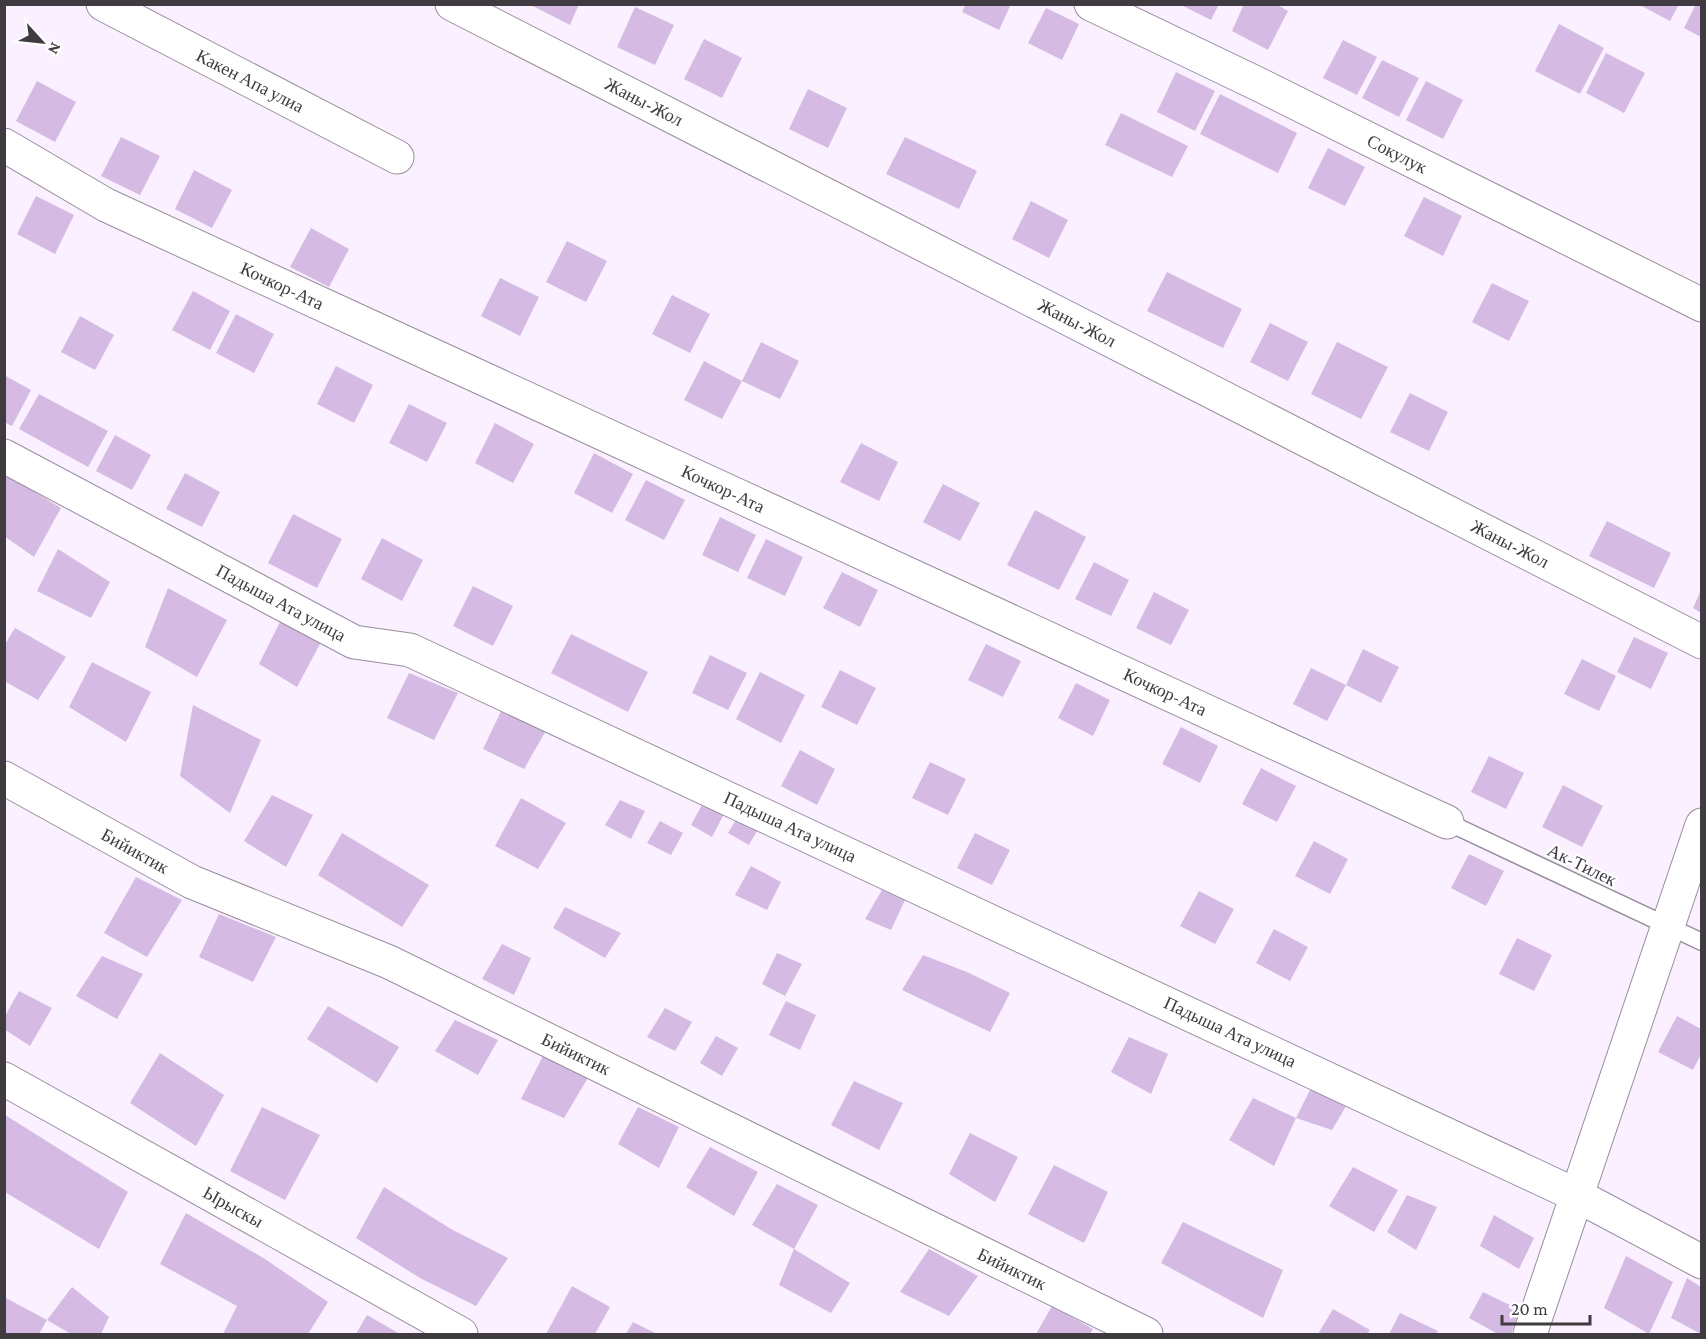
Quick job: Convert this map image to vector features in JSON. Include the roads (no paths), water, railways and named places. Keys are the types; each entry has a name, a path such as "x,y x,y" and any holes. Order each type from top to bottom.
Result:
{"street":[{"name":"Какен Апа улиа","path":"103,4 397,157"},
{"name":"Жаны-Жол","path":"452,4 1701,642"},
{"name":"Сокулук","path":"1091,4 1260,85 1701,305"},
{"name":"Кочкор-Ата","path":"4,145 106,205 1447,822"},
{"name":"Падыша Ата улица","path":"4,456 354,642 410,650 1578,1196 1701,1262"},
{"name":"Бийиктик","path":"4,778 192,882 389,962 1146,1335"},
{"path":"1530,1335 1701,825"},
{"name":"Ырыскы","path":"4,1079 461,1335"}],"lane":[{"name":"Ак-Тилек","path":"1447,822 1701,942"}]}
